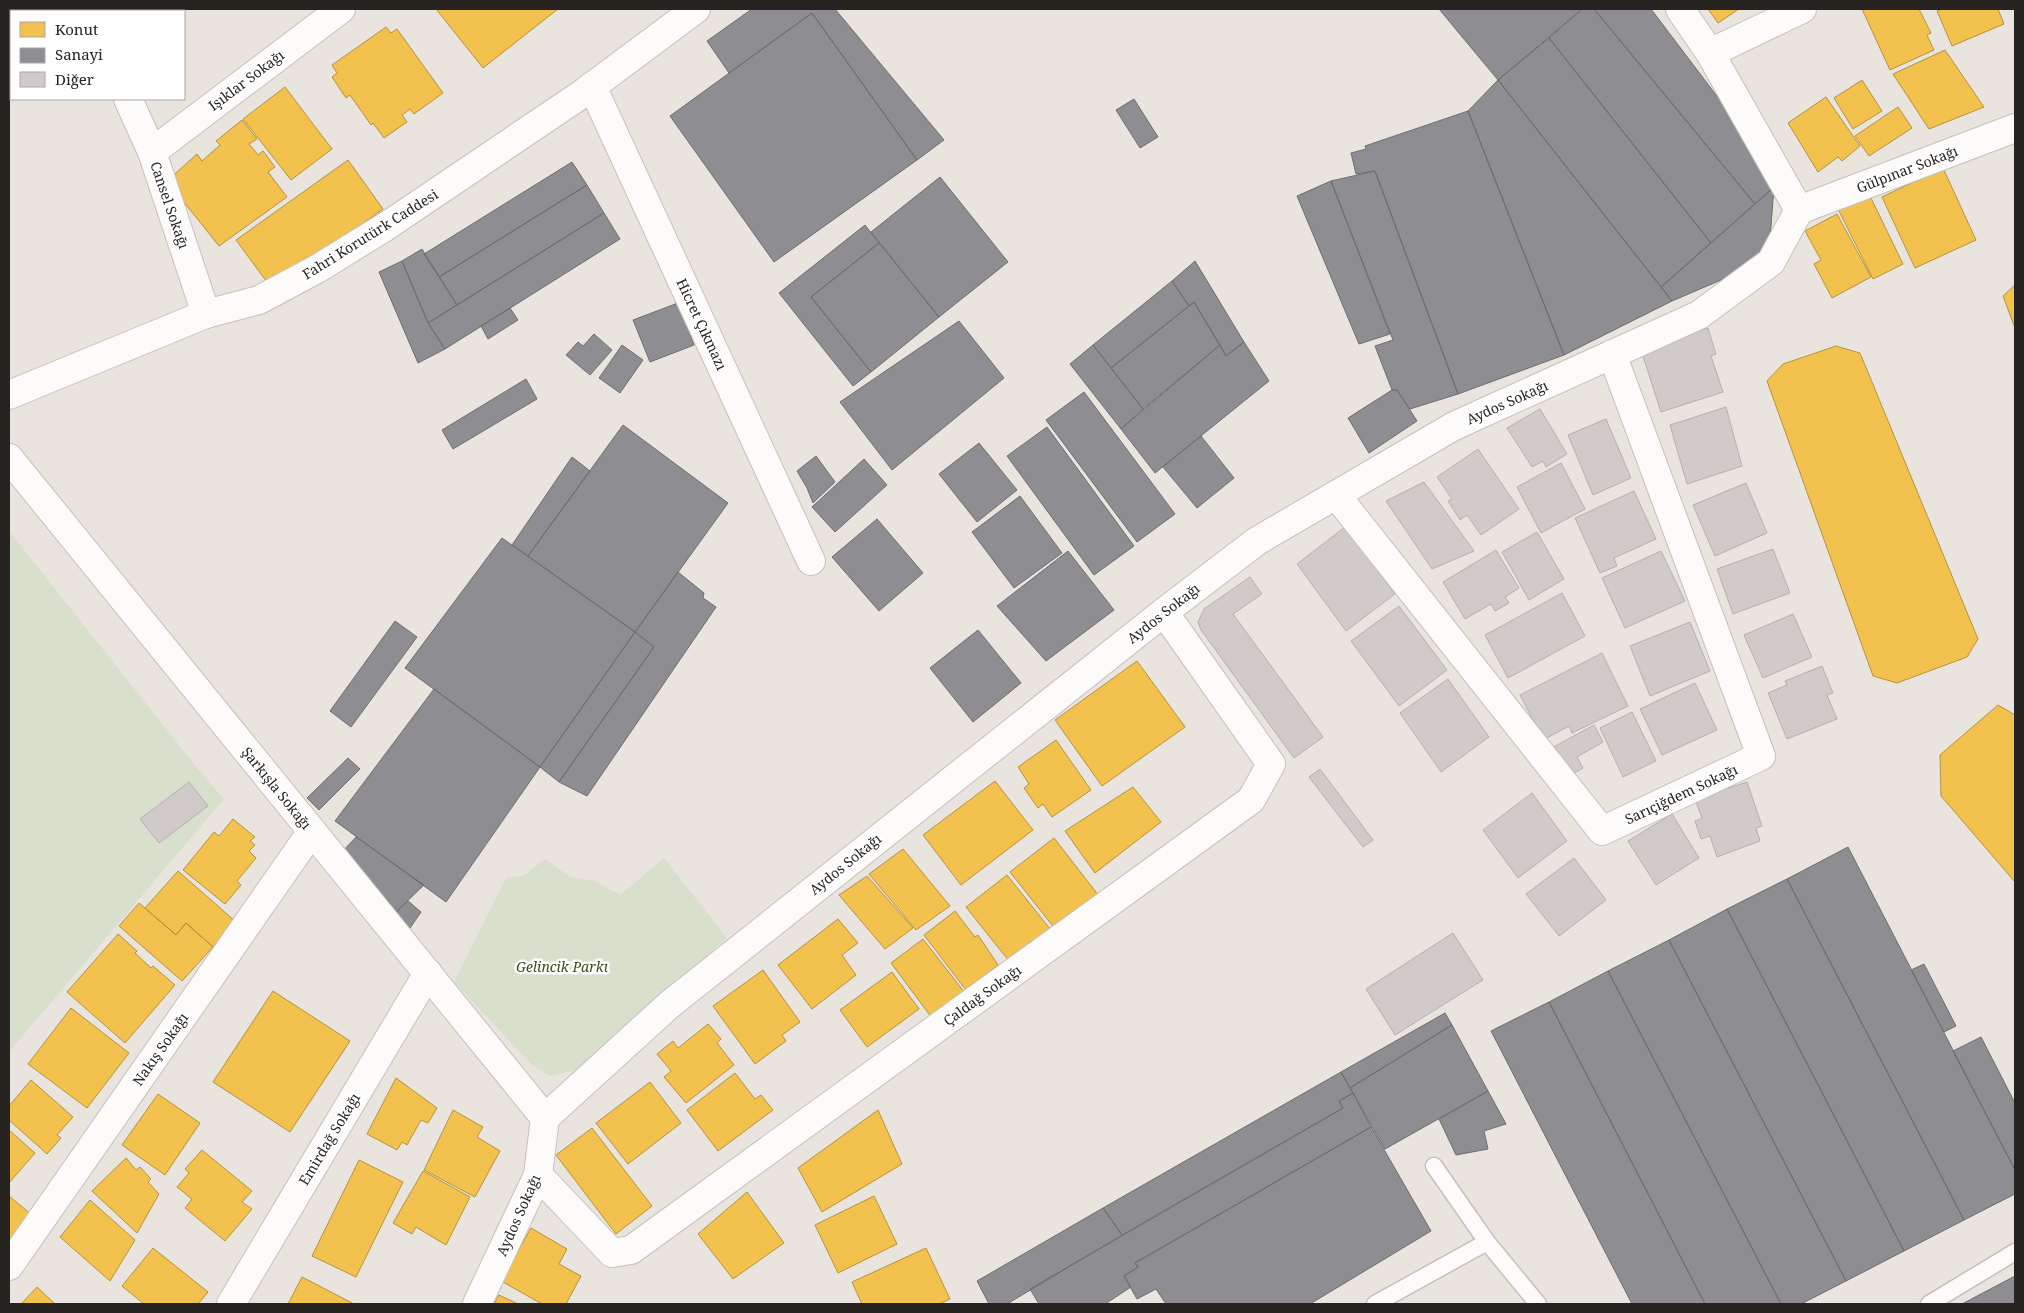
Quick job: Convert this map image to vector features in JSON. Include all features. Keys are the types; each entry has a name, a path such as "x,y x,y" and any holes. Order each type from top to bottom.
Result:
{"street":[{"name":"Işıklar Sokağı","path":"152,152 341,9"},
{"name":"Fahri Korutürk Caddesi","path":"9,395 206,314 260,300 317,269 385,227 592,86 696,9"},
{"path":"1680,9 1710,52 1800,210"},
{"path":"1710,52 1802,9"},
{"name":"Hicret Çıkmazı","path":"592,86 811,561"},
{"name":"Cansel Sokağı","path":"128,100 152,152 206,314"},
{"name":"Gülpınar Sokağı","path":"1800,210 2015,128"},
{"name":"Aydos Sokağı","path":"477,1304 538,1175 545,1118 669,1005 1164,612 1257,541 1454,426 1699,315 1770,262 1800,210"},
{"name":"Sarıçiğdem Sokağı","path":"1336,495 1602,831 1761,756 1612,354"},
{"name":"Şarkışla Sokağı","path":"9,458 545,1118"},
{"name":"Çaldağ Sokağı","path":"538,1175 612,1253 631,1250 1251,800 1271,764 1164,612"},
{"name":"Nakış Sokağı","path":"9,1266 312,831"},
{"name":"Emirdağ Sokağı","path":"231,1304 428,973"}],"lane":[{"path":"1434,1166 1487,1242 1538,1304"},
{"path":"1375,1304 1487,1242"},
{"path":"1929,1304 2015,1252"}],"green space":[{"path":"9,531 198,769 224,799 9,1052"},
{"name":"Gelincik Parkı","path":"664,858 727,938 576,1070 551,1076 533,1066 454,982 506,878 523,876 545,859 570,877 595,881 620,895"}],"building: Konut":[{"path":"436,9 558,9 483,68"},
{"path":"1708,9 1739,9 1718,23"},
{"path":"1862,9 1919,9 1931,33 1927,35 1934,50 1890,70"},
{"path":"1942,9 1998,9 2004,24 1952,46 1937,11"},
{"path":"386,27 391,33 397,29 443,93 414,114 410,109 402,115 407,122 384,138 373,123 371,125 350,95 346,98 332,77 337,73 332,65"},
{"path":"1945,50 1984,107 1929,129 1893,74"},
{"path":"1862,80 1882,111 1853,129 1834,98"},
{"path":"285,87 332,149 291,180 243,119"},
{"path":"1826,97 1860,146 1842,161 1838,157 1818,172 1788,123"},
{"path":"1898,107 1912,128 1869,156 1855,136"},
{"path":"242,120 257,139 249,144 258,155 263,151 275,167 268,172 287,197 219,246 167,181 197,154 202,161 220,145 216,141"},
{"path":"348,160 383,209 272,289 236,240"},
{"path":"1943,168 1976,240 1915,268 1882,197"},
{"path":"1869,194 1903,264 1873,279 1838,209"},
{"path":"1837,214 1871,277 1832,298 1814,264 1821,260 1805,231"},
{"path":"2015,285 2015,328 2003,296"},
{"path":"1836,346 1860,353 1978,639 1967,657 1897,683 1873,676 1767,381 1783,364"},
{"path":"1137,661 1185,727 1102,786 1055,720"},
{"path":"1998,705 2015,715 2015,882 1941,796 1940,755"},
{"path":"1056,740 1091,790 1052,817 1043,804 1038,808 1024,788 1029,784 1018,767"},
{"path":"995,781 1033,830 961,885 923,835"},
{"path":"1133,787 1161,822 1095,873 1065,831"},
{"path":"233,819 255,837 250,841 255,845 249,851 256,858 237,881 241,885 225,904 183,870 214,832 219,836"},
{"path":"1054,838 1099,896 1056,930 1010,872"},
{"path":"903,849 950,906 916,930 869,874"},
{"path":"178,871 235,921 213,947 186,923 176,935 145,908"},
{"path":"1007,875 1054,934 1013,966 966,907"},
{"path":"867,876 913,928 885,949 839,895"},
{"path":"139,903 176,935 186,923 213,947 182,981 119,926"},
{"path":"955,911 975,937 978,935 998,965 966,990 924,935"},
{"path":"838,919 858,943 842,955 856,975 812,1009 778,965"},
{"path":"118,934 137,951 135,953 151,968 153,966 175,985 125,1043 67,992"},
{"path":"923,939 965,993 932,1018 891,963"},
{"path":"763,970 800,1022 782,1035 786,1041 755,1064 713,1006"},
{"path":"892,972 919,1009 867,1047 840,1010"},
{"path":"273,991 350,1041 290,1132 213,1082"},
{"path":"71,1008 129,1053 87,1108 28,1064"},
{"path":"708,1024 721,1039 717,1043 734,1065 686,1103 664,1077 671,1071 657,1054 673,1041 678,1048"},
{"path":"735,1073 755,1099 761,1095 773,1110 718,1151 687,1110"},
{"path":"396,1078 437,1108 428,1123 421,1120 407,1145 402,1142 397,1150 367,1134"},
{"path":"31,1080 73,1117 57,1135 61,1138 47,1154 9,1120 9,1106"},
{"path":"650,1082 681,1123 628,1164 596,1123"},
{"path":"158,1094 200,1123 165,1175 122,1145"},
{"path":"453,1110 483,1127 477,1137 500,1151 475,1197 424,1170"},
{"path":"878,1110 902,1164 822,1212 798,1168"},
{"path":"592,1128 652,1206 616,1234 556,1155"},
{"path":"9,1130 35,1153 9,1183"},
{"path":"202,1150 252,1191 242,1202 252,1209 225,1241 185,1208 192,1199 177,1187 189,1173 185,1169"},
{"path":"126,1158 136,1170 140,1167 151,1179 148,1182 159,1194 137,1233 92,1191"},
{"path":"359,1160 403,1182 356,1277 312,1256"},
{"path":"423,1171 470,1197 446,1245 416,1227 412,1234 393,1223"},
{"path":"747,1192 784,1243 733,1279 698,1234"},
{"path":"9,1196 32,1215 9,1243"},
{"path":"874,1196 897,1244 838,1273 815,1225"},
{"path":"90,1200 135,1240 110,1281 60,1237"},
{"path":"531,1228 567,1249 559,1264 581,1276 566,1304 542,1304 501,1281"},
{"path":"153,1248 208,1292 198,1304 144,1304 122,1286"},
{"path":"926,1248 950,1299 939,1304 862,1304 852,1282"},
{"path":"302,1277 354,1304 288,1304"},
{"path":"37,1287 55,1304 21,1304"},
{"path":"499,1295 518,1304 494,1304"}],"building: Sanayi":[{"path":"752,9 835,9 944,140 917,160 812,13 729,73 707,41"},
{"path":"1439,9 1582,9 1498,80"},
{"path":"1582,9 1594,9 1755,204 1711,243 1549,38"},
{"path":"1594,9 1651,9 1744,132 1774,187 1755,204"},
{"path":"812,13 917,160 774,262 670,116"},
{"path":"1549,38 1711,243 1661,287 1498,80"},
{"path":"1498,80 1672,301 1564,355 1468,111"},
{"path":"1134,99 1158,137 1140,148 1116,110"},
{"path":"1468,111 1564,355 1458,394 1375,171 1356,174 1351,153 1366,149 1365,146"},
{"path":"572,162 587,185 439,277 424,254"},
{"path":"1375,171 1458,394 1410,409 1397,390 1392,390 1375,346 1393,340 1331,181"},
{"path":"940,177 1008,262 939,317 871,232"},
{"path":"1331,181 1390,334 1359,344 1297,196"},
{"path":"587,185 604,213 457,305 439,277"},
{"path":"1774,187 1769,252 1735,274 1672,301 1661,287"},
{"path":"604,213 620,239 445,349 428,323"},
{"path":"865,225 879,243 811,297 871,372 853,386 779,293"},
{"path":"879,243 939,317 871,372 811,297"},
{"path":"422,249 457,305 428,323 402,261"},
{"path":"402,261 428,323 445,349 418,363 379,272"},
{"path":"1195,261 1244,342 1226,356 1194,302 1189,306 1172,281"},
{"path":"1172,281 1189,306 1111,368 1093,345"},
{"path":"1194,302 1220,345 1143,409 1111,368"},
{"path":"678,303 694,345 650,362 633,320"},
{"path":"510,308 518,320 488,339 481,326"},
{"path":"959,321 1004,378 892,470 840,402"},
{"path":"594,334 612,350 590,375 566,355 578,342 583,346"},
{"path":"1244,342 1269,381 1155,473 1121,429 1220,345 1226,356"},
{"path":"622,345 643,360 620,393 599,378"},
{"path":"1093,345 1143,409 1121,429 1070,364"},
{"path":"526,379 537,399 453,449 442,430"},
{"path":"1392,390 1397,390 1417,421 1369,453 1348,418"},
{"path":"1084,392 1175,514 1137,542 1046,420"},
{"path":"623,425 728,503 635,632 528,556"},
{"path":"1047,427 1134,546 1094,575 1007,456"},
{"path":"1201,436 1234,478 1197,508 1163,467"},
{"path":"979,443 1017,490 977,522 939,474"},
{"path":"816,456 835,482 813,503 797,471"},
{"path":"572,457 590,471 528,556 512,545"},
{"path":"864,459 887,485 835,532 812,507"},
{"path":"1020,496 1062,553 1014,588 972,532"},
{"path":"877,519 923,573 879,611 832,557"},
{"path":"502,538 635,632 540,767 405,668"},
{"path":"1068,551 1114,610 1046,661 997,606"},
{"path":"678,572 704,593 703,598 716,607 587,796 559,782 654,647 635,632"},
{"path":"395,621 417,637 351,727 330,711"},
{"path":"978,630 1021,683 973,722 930,668"},
{"path":"635,632 654,647 559,782 540,767"},
{"path":"434,689 540,767 446,902 335,821"},
{"path":"348,758 360,769 319,810 307,798"},
{"path":"356,837 424,885 397,911 343,851"},
{"path":"1848,847 2015,1170 2015,1194 1964,1220 1787,879"},
{"path":"1787,879 1964,1220 1904,1251 1727,909"},
{"path":"408,901 421,912 408,931 393,918 397,911"},
{"path":"1727,909 1904,1251 1846,1281 1669,940"},
{"path":"1669,940 1846,1281 1801,1304 1781,1304 1608,971"},
{"path":"1924,964 1956,1026 1944,1032 1911,970"},
{"path":"1608,971 1781,1304 1705,1304 1549,1002"},
{"path":"1549,1002 1705,1304 1632,1304 1491,1031"},
{"path":"1445,1013 1452,1025 1350,1088 1341,1072"},
{"path":"1452,1025 1488,1091 1385,1149 1350,1088"},
{"path":"1981,1037 2015,1103 2015,1170 1953,1051"},
{"path":"1341,1072 1353,1093 1339,1101 1343,1108 1122,1235 1103,1208"},
{"path":"1488,1091 1506,1124 1484,1131 1488,1149 1456,1155 1439,1119"},
{"path":"1353,1093 1371,1127 1135,1263 1138,1267 1124,1276 1131,1287 1105,1304 1039,1304 1030,1289 1343,1108 1339,1101"},
{"path":"1371,1127 1431,1231 1310,1304 1166,1304 1156,1289 1137,1299 1124,1276 1138,1267 1135,1263"},
{"path":"1103,1208 1122,1235 1007,1304 989,1304 977,1281"},
{"path":"2015,1276 2015,1304 1962,1304"}],"building: Diğer":[{"path":"1708,328 1716,354 1711,356 1723,392 1661,412 1641,350"},
{"path":"1726,407 1742,466 1687,484 1670,425"},
{"path":"1540,409 1567,454 1546,467 1543,461 1532,467 1507,428"},
{"path":"1606,419 1631,478 1593,495 1568,435"},
{"path":"1478,449 1519,509 1481,535 1467,515 1460,520 1448,501 1452,499 1437,477"},
{"path":"1561,463 1585,509 1541,533 1517,487"},
{"path":"1424,482 1474,551 1432,569 1386,501"},
{"path":"1746,483 1767,533 1715,556 1693,505"},
{"path":"1634,491 1656,539 1614,558 1617,566 1600,573 1575,518"},
{"path":"1345,527 1395,594 1346,631 1297,564"},
{"path":"1537,532 1564,579 1529,600 1502,552"},
{"path":"1773,549 1790,593 1733,614 1717,569"},
{"path":"1496,550 1519,588 1505,597 1509,603 1495,611 1491,604 1465,619 1443,582"},
{"path":"1661,551 1685,601 1625,628 1602,578"},
{"path":"1250,577 1262,594 1233,614 1323,737 1294,758 1201,630 1198,622 1204,609"},
{"path":"1562,593 1585,636 1508,678 1485,635"},
{"path":"1399,606 1447,670 1399,706 1351,641"},
{"path":"1793,614 1812,657 1763,678 1744,635"},
{"path":"1690,622 1710,671 1650,696 1630,646"},
{"path":"1602,653 1628,706 1572,733 1569,726 1543,740 1520,695"},
{"path":"1822,666 1833,693 1827,695 1837,719 1787,739 1768,693 1787,685 1785,681"},
{"path":"1448,679 1489,737 1441,772 1400,713"},
{"path":"1695,683 1717,730 1662,755 1640,709"},
{"path":"1632,712 1656,761 1623,777 1600,728"},
{"path":"1594,725 1603,742 1577,757 1583,768 1564,779 1548,750"},
{"path":"1320,769 1373,840 1363,847 1309,777"},
{"path":"189,782 208,806 159,843 140,819"},
{"path":"1747,782 1762,826 1756,828 1760,841 1717,857 1710,836 1701,839 1695,821 1702,818 1695,799"},
{"path":"1532,793 1567,841 1518,878 1483,830"},
{"path":"1672,814 1699,858 1656,885 1628,841"},
{"path":"1574,858 1606,900 1559,936 1526,894"},
{"path":"1453,933 1483,980 1395,1035 1366,989"}]}
